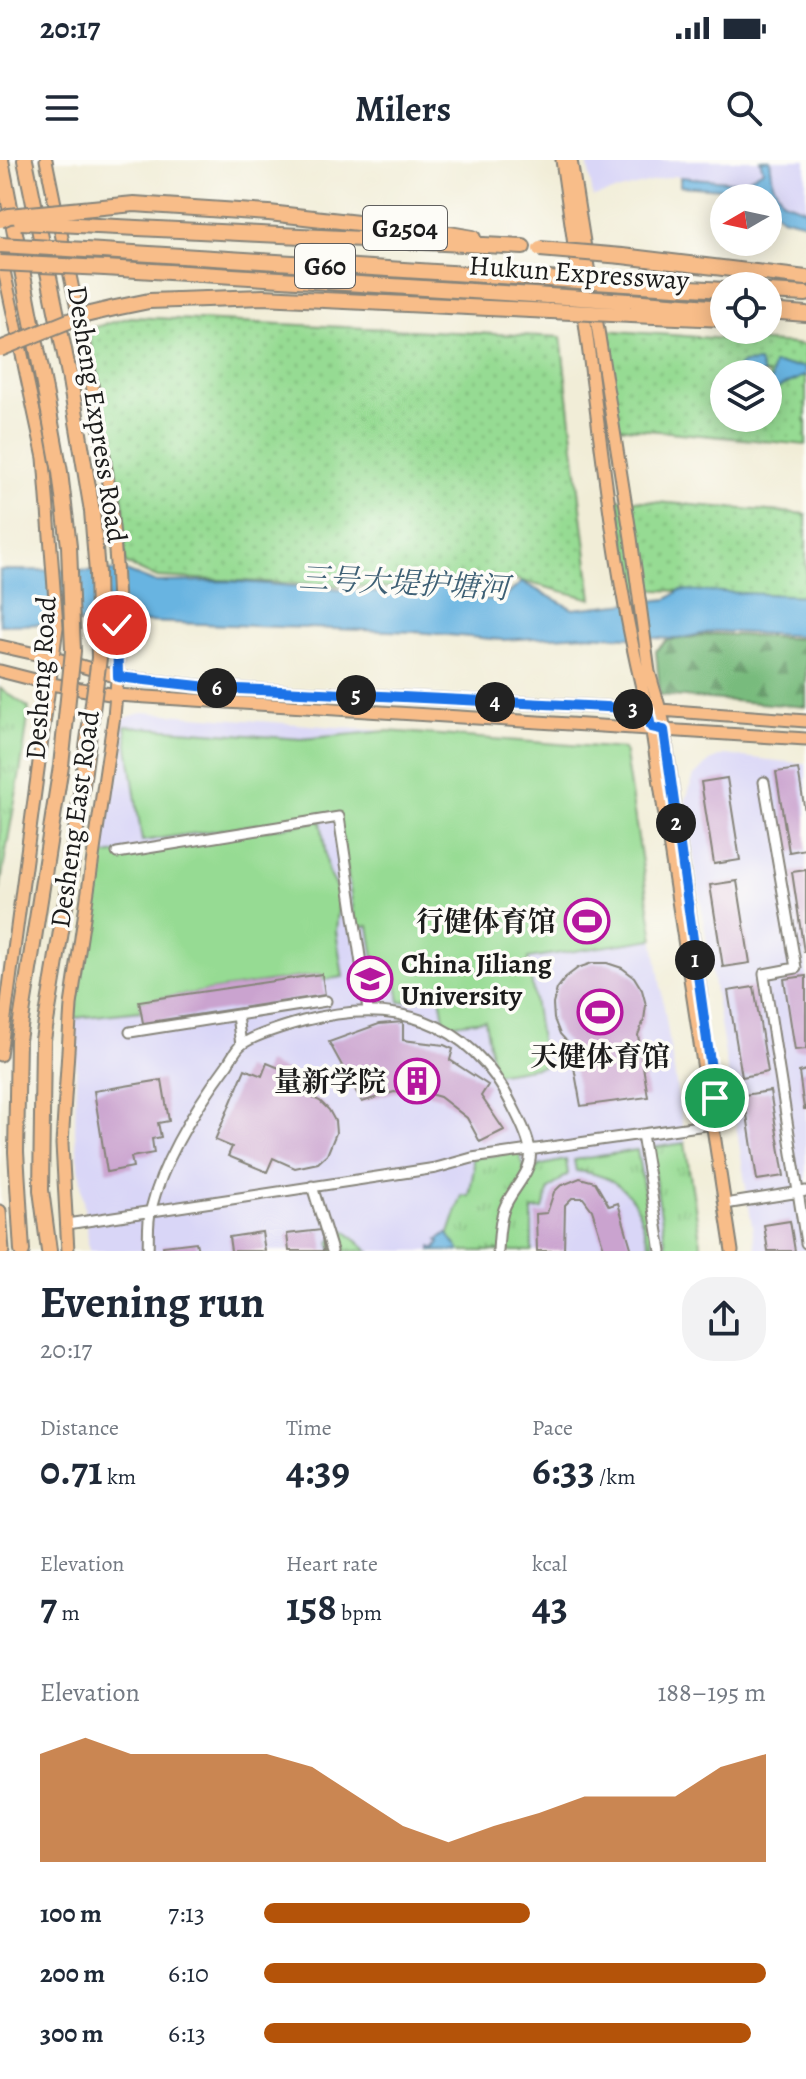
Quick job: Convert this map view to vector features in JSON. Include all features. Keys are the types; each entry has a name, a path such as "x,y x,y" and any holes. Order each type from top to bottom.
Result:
{"highway":[{"name":"Desheng Road","path":"1,160 60,472 69,546 73,651 61,766 18,1040 16,1152 22,1251"},
{"name":"Desheng Express Road","path":"25,160 69,374 92,511 99,658 69,883 43,1040 41,1190 49,1251"},
{"name":"G2504","path":"0,220 9,216 134,204 269,213 438,232 523,247 806,278"},
{"path":"0,220 523,247"},
{"name":"Hukun Expressway","path":"0,245 710,289"},
{"name":"Hukun Expressway","path":"0,263 549,296 630,308 710,308"},
{"path":"782,293 806,294"},
{"path":"0,349 68,321 149,301 263,297 551,311 630,308 710,317"},
{"path":"782,312 806,314"},
{"path":"782,321 806,322"}],"main road":[{"name":"Desheng East Road","path":"46,160 108,481 117,625 116,695 71,1005 62,1144 68,1251"},
{"path":"562,160 622,587 651,727 735,1251"},
{"path":"571,160 649,672 664,730 727,1203"},
{"name":"Desheng East Road","path":"0,252 44,458 57,627 0,1055"},
{"path":"0,646 118,677 217,688 647,709 806,721"},
{"path":"0,671 116,695 806,739"},
{"path":"0,1211 3,1251"}],"street":[{"path":"764,782 796,968 764,974 802,1192 806,1243"},
{"path":"117,853 339,817 368,1010"},
{"path":"130,1032 326,1001"},
{"path":"148,1251 150,1211 165,1167 209,1089 241,1045 288,1025 328,1014 368,1010 406,1014 438,1026 468,1046 499,1079 522,1126 530,1150 531,1166 516,1185 505,1207 498,1251"},
{"path":"237,1016 241,1045"},
{"path":"67,1224 436,1168 472,1158 713,1124"},
{"path":"642,1134 661,1251"},
{"path":"312,1186 332,1251"},
{"path":"727,1203 802,1192"}],"shaded area":[{"path":"587,160 760,160 763,169 742,182 674,176 593,197"},
{"path":"770,160 806,160 806,209 783,201 782,184 773,183"},
{"name":"China Jiliang University","path":"142,712 624,749 702,1251 89,1251 75,1132 77,1040 74,1018 121,720"},
{"path":"725,755 806,764 806,1251 756,1251 685,802 694,776 710,761"}],"green space":[{"path":"131,317 561,337 592,599 514,579 392,588 155,577 125,563 123,501 88,329"},
{"path":"590,329 710,338 710,344 806,345 806,445 606,426"},
{"path":"618,499 806,514 806,596 633,589"},
{"path":"715,634 806,639 806,707 660,695 656,651 666,641"},
{"path":"0,688 29,708 0,891"},
{"path":"125,726 301,739 387,731 624,749 654,939 528,958 544,1066 494,1074 485,1020 445,1025 440,996 400,1002 396,976 377,978 369,926 356,928 339,818 314,816 142,841"},
{"path":"321,821 328,871 339,901 336,931 343,977 323,980 321,974 140,1001 141,1011 74,1018 99,856"},
{"path":"685,1143 702,1251 667,1251 650,1148"},
{"path":"637,1150 654,1251 638,1210 627,1193 604,1177 576,1171 574,1160"},
{"path":"519,1152 525,1173 542,1165 566,1160 568,1174 549,1189 543,1209 532,1210 532,1251 443,1251 462,1195 469,1196 474,1168 472,1158"},
{"path":"344,1230 369,1251 332,1251 330,1242"}],"water":[{"path":"760,160 770,160 774,184 710,184 710,188 680,186 680,177 742,182 763,170"},
{"path":"782,199 806,209 806,223 782,217"},
{"path":"782,365 806,367 806,375 782,386"},
{"path":"0,570 126,571 154,582 228,581 417,594 441,584 459,587 471,598 500,601 522,582 573,609 668,599 680,590 806,596 806,636 715,631 678,639 584,635 502,640 416,632 147,622 0,625"},
{"path":"447,1233 460,1251 431,1251 431,1247 435,1249 440,1242 438,1240"}],"building":[{"path":"798,769 806,818 806,849 789,852 776,772"},
{"path":"727,778 740,860 714,864 701,782"},
{"path":"806,870 806,952 804,952 792,872"},
{"path":"737,881 750,963 723,967 710,885"},
{"name":"天健体育馆","path":"592,963 607,963 622,968 634,977 642,990 646,1005 638,1035 648,1097 581,1106 570,1045 560,1034 554,1019 553,1004 557,989 566,977"},
{"path":"322,974 325,995 143,1023 139,1001"},
{"path":"806,976 806,1049 795,1050 784,979"},
{"path":"754,987 768,1072 742,1077 728,991"},
{"name":"量新学院","path":"403,1022 403,1040 453,1049 450,1060 488,1085 481,1096 504,1130 480,1142 467,1118 440,1097 426,1093 394,1092 362,1102 329,1042 379,1024"},
{"path":"267,1063 304,1078 298,1094 320,1101 335,1121 336,1133 327,1155 318,1163 295,1168 273,1158 267,1172 228,1156 232,1147 215,1140 245,1069 262,1076"},
{"path":"806,1070 806,1109 804,1109 799,1072"},
{"path":"162,1080 169,1121 158,1123 161,1137 152,1139 154,1153 131,1157 133,1167 107,1172 94,1091"},
{"path":"770,1091 784,1176 757,1180 744,1095"},
{"path":"580,1178 595,1182 609,1206 618,1203 632,1251 605,1251 592,1210 583,1198 572,1198 565,1205 564,1251 537,1251 536,1214 547,1213 554,1192 560,1186"},
{"path":"790,1221 795,1251 768,1251 764,1225"},
{"path":"321,1230 324,1251 289,1251 287,1234"},
{"path":"262,1232 265,1251 231,1251 229,1237"},
{"path":"196,1242 198,1251 164,1251 163,1246"}],"place":[{"name":"行健体育馆","path":"587,921"},
{"name":"China Jiliang University","path":"370,979"},
{"name":"天健体育馆","path":"600,1012"},
{"name":"量新学院","path":"417,1081"}],"route":[{"path":"117,625 118,677 217,688 647,709 651,727 664,730 715,1098"}],"water label":[{"name":"三号大堤护塘河","path":"404,583"}]}
